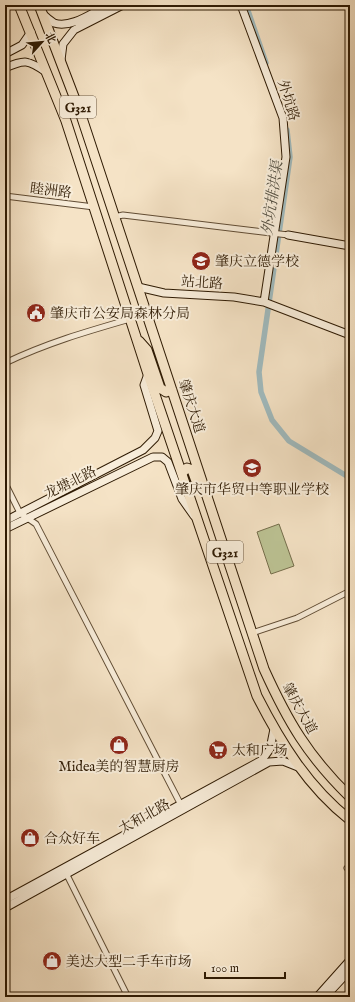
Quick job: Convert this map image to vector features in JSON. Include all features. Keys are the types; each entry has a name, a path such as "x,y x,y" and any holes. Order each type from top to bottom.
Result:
{"highway":[{"name":"G321","path":"19,5 66,121 130,320 254,689 274,729 298,767 319,792 350,820"},
{"name":"肇庆大道","path":"39,5 61,60 264,668 282,708 307,749 327,775 350,797"},
{"path":"136,338 147,350 160,388 166,392 172,390"},
{"path":"182,473 187,468 192,470 203,502 213,516"}],"main road":[{"path":"44,15 54,22 63,24 74,22 108,5"},
{"path":"61,60 63,44 74,30 123,5"},
{"name":"外坑路","path":"241,5 283,118 286,157 264,302"},
{"path":"5,54 22,45 31,32"},
{"path":"5,59 8,61 5,64"},
{"path":"5,68 17,62 27,61 47,73"},
{"path":"288,235 350,246"},
{"name":"站北路","path":"138,287 164,293 234,297 264,302 278,306 350,335"},
{"name":"龙塘北路","path":"5,521 143,450 155,438 158,431 144,385 148,374"},
{"name":"龙塘北路","path":"5,529 147,458 162,457 168,462 182,499 199,523"},
{"name":"太和北路","path":"182,807 262,760 270,749 274,729"},
{"name":"太和北路","path":"5,900 65,871 182,807 269,762 283,761 298,767"},
{"name":"太和北路","path":"5,908 65,871"},
{"path":"317,997 350,960"},
{"path":"325,997 350,970"}],"street":[{"name":"睦洲路","path":"5,196 94,207"},
{"path":"114,217 123,215 288,235"},
{"path":"5,363 34,349 69,336 130,320"},
{"path":"5,483 20,513 36,524 182,807"},
{"path":"252,633 297,618 350,591"},
{"path":"65,871 128,997"}],"green space":[{"path":"279,524 294,566 271,574 257,532"}],"waterway":[{"name":"外坑排洪渠","path":"246,5 266,63"},
{"name":"外坑排洪渠","path":"287,130 290,157 259,372 261,392 272,420 289,441 350,478"}],"place":[{"name":"肇庆立德学校","path":"201,261"},
{"name":"肇庆市公安局森林分局","path":"36,313"},
{"name":"肇庆市华贸中等职业学校","path":"252,468"},
{"name":"Midea美的智慧厨房","path":"119,745"},
{"name":"太和广场","path":"218,750"},
{"name":"合众好车","path":"30,838"},
{"name":"美达大型二手车市场","path":"52,961"}]}
